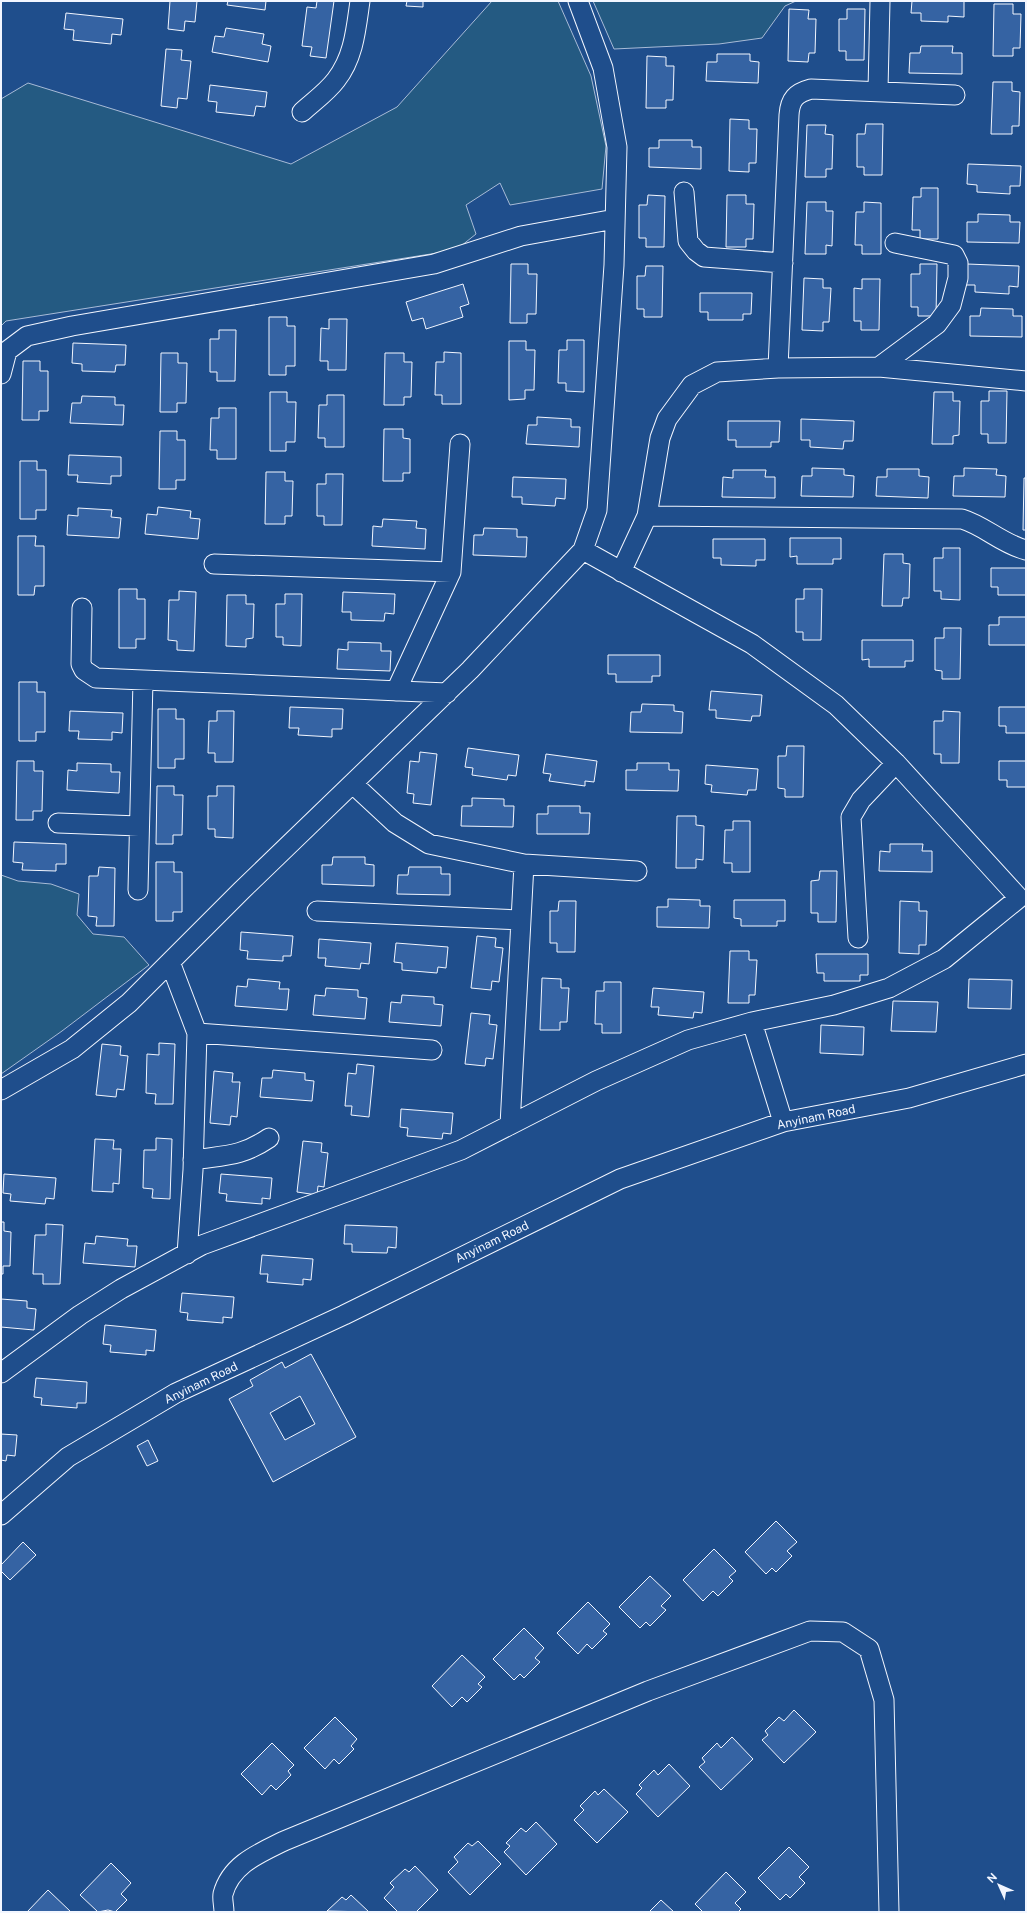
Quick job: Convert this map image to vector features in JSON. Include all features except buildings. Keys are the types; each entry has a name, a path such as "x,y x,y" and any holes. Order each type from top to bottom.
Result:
{"street":[{"path":"302,112 336,81 350,58 356,34 360,1"},
{"path":"1,1090 72,1049 129,1003 447,693 583,550 596,510 614,265 617,147 603,68 578,1"},
{"path":"878,90 880,1"},
{"path":"778,368 789,106 792,98 800,92 810,88 878,90 955,95"},
{"path":"684,192 688,241 704,257 783,263"},
{"path":"1,374 7,351 27,336 72,326 434,264 521,236 614,219"},
{"path":"879,367 937,324 951,305 958,278 958,263 954,255 895,244"},
{"path":"621,572 647,516 660,438 667,419 692,385 717,372 778,368 879,367 1026,381"},
{"path":"396,690 451,572 460,444"},
{"path":"647,516 962,519 976,523 1014,547 1026,550"},
{"path":"1,1373 80,1315 121,1289 210,1243 461,1150 596,1081 688,1040 752,1022 834,1005 889,988 944,959 1022,894 896,763 836,705 752,644 583,550"},
{"path":"214,564 451,572"},
{"path":"82,608 81,664 84,670 96,678 447,693"},
{"path":"138,890 143,680"},
{"path":"858,938 851,817 861,800 896,763"},
{"path":"353,784 395,823 430,844 524,864 637,871"},
{"path":"58,823 139,826"},
{"path":"510,1125 524,864"},
{"path":"317,911 521,920"},
{"path":"170,962 197,1033 193,1160 187,1254"},
{"path":"752,1022 783,1122"},
{"path":"197,1033 432,1050"},
{"name":"Anyinam Road","path":"1,1515 68,1457 176,1393 344,1315 620,1179 783,1122 909,1098 1026,1064"},
{"path":"193,1160 241,1153 255,1148 269,1138"},
{"path":"224,1912 223,1895 230,1877 249,1859 284,1841 648,1691 810,1631 843,1632 869,1649 884,1700 889,1912"}],"shaded area":[{"path":"492,1 558,1 591,76 606,146 602,189 510,205 500,183 466,205 476,234 456,250 6,321 1,326 1,99 28,83 291,164 397,107"},
{"path":"593,1 796,1 785,6 762,38 719,44 614,49"},
{"path":"1,875 18,881 51,884 79,894 77,915 93,934 124,937 149,965 62,1031 1,1074"}]}
